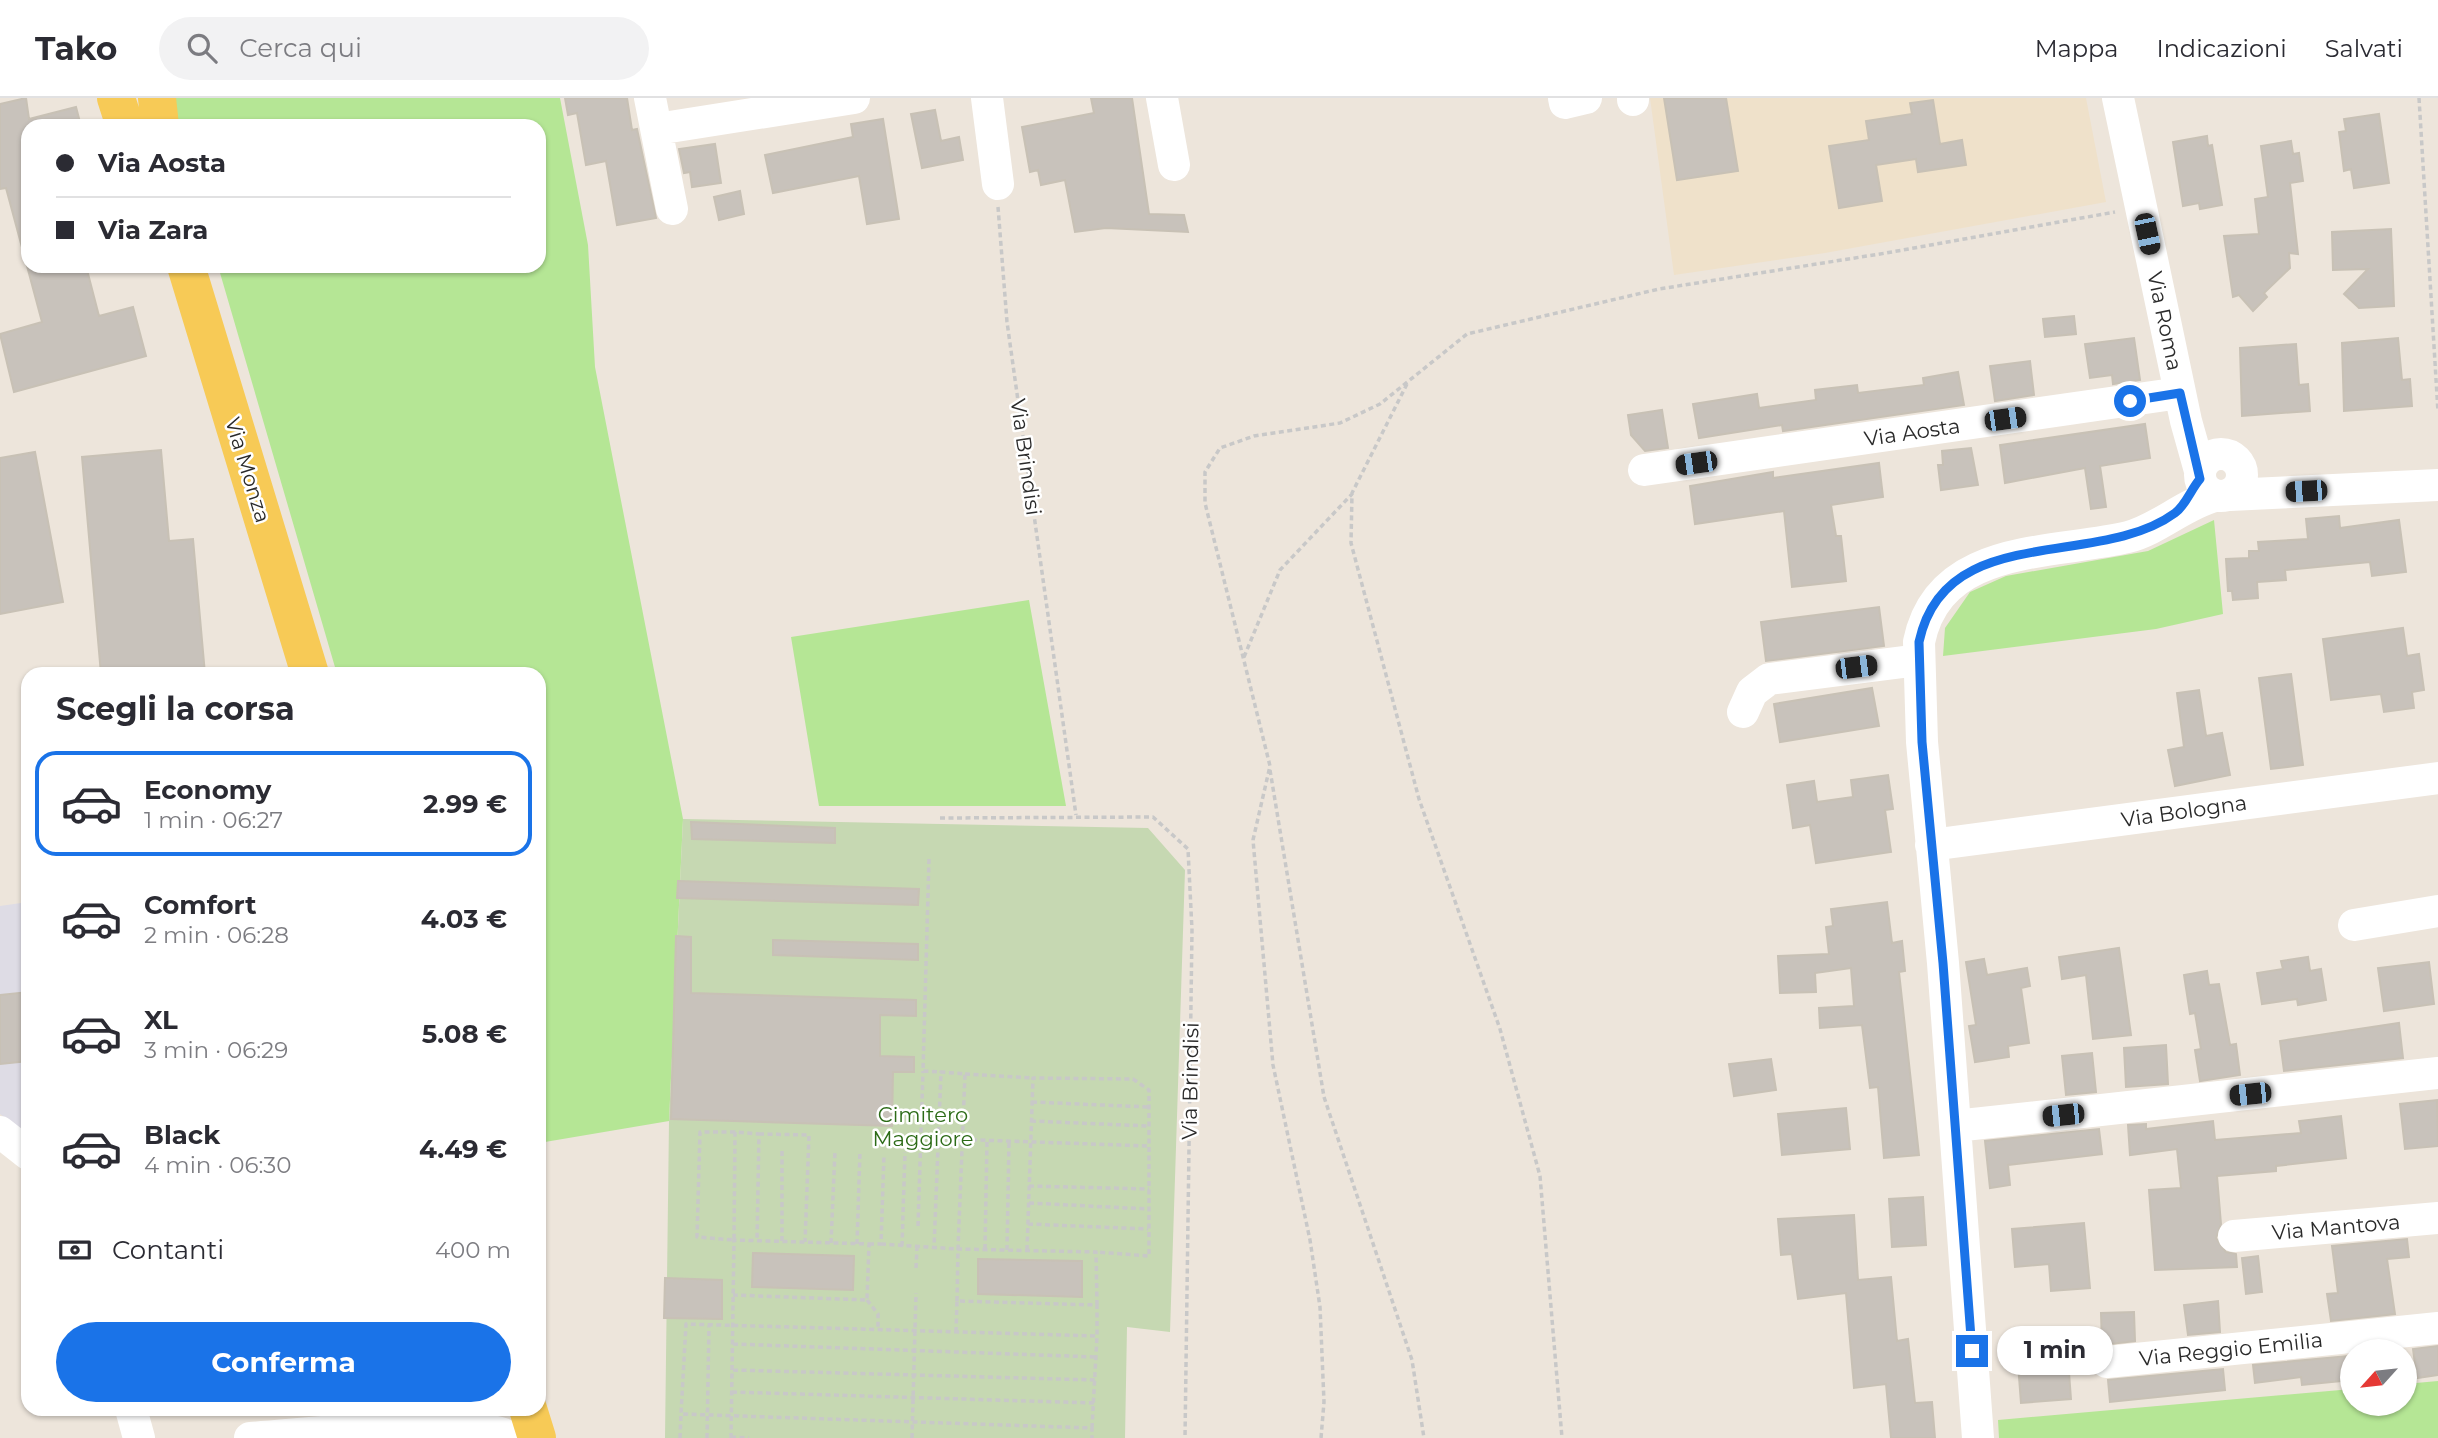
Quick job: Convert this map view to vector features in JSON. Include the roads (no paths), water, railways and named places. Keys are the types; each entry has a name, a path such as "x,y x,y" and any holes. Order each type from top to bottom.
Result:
{"main road":[{"path":"116,98 123,119"},
{"path":"135,98 142,119"},
{"path":"156,98 159,119"},
{"name":"Via Monza","path":"188,273 308,667"},
{"path":"530,1416 537,1438"}],"street":[{"path":"650,98 672,209"},
{"path":"657,129 855,98"},
{"path":"987,98 998,184"},
{"path":"1162,98 1174,164"},
{"path":"1564,98 1565,103 1586,98"},
{"name":"Via Roma","path":"2118,98 2183,407"},
{"path":"2183,407 2209,446 2218,479"},
{"name":"Via Aosta","path":"1644,470 2183,407"},
{"path":"2218,479 2283,492 2438,485"},
{"path":"1978,1438 1922,742 1919,660 1922,629 1937,598 1966,575 1993,561 2129,536 2177,512 2218,479"},
{"path":"1743,712 1752,692 1769,679 1919,660"},
{"name":"Via Bologna","path":"1931,845 2438,778"},
{"path":"2354,925 2438,911"},
{"path":"1955,1126 2438,1073"},
{"path":"0,1132 21,1148"},
{"name":"Via Mantova","path":"2234,1236 2438,1218"},
{"name":"Via Reggio Emilia","path":"2107,1362 2438,1328"},
{"path":"133,1416 139,1438"},
{"path":"250,1438 467,1417 512,1438"}],"park label":[{"name":"Cimitero Maggiore","path":"923,1126"}]}
